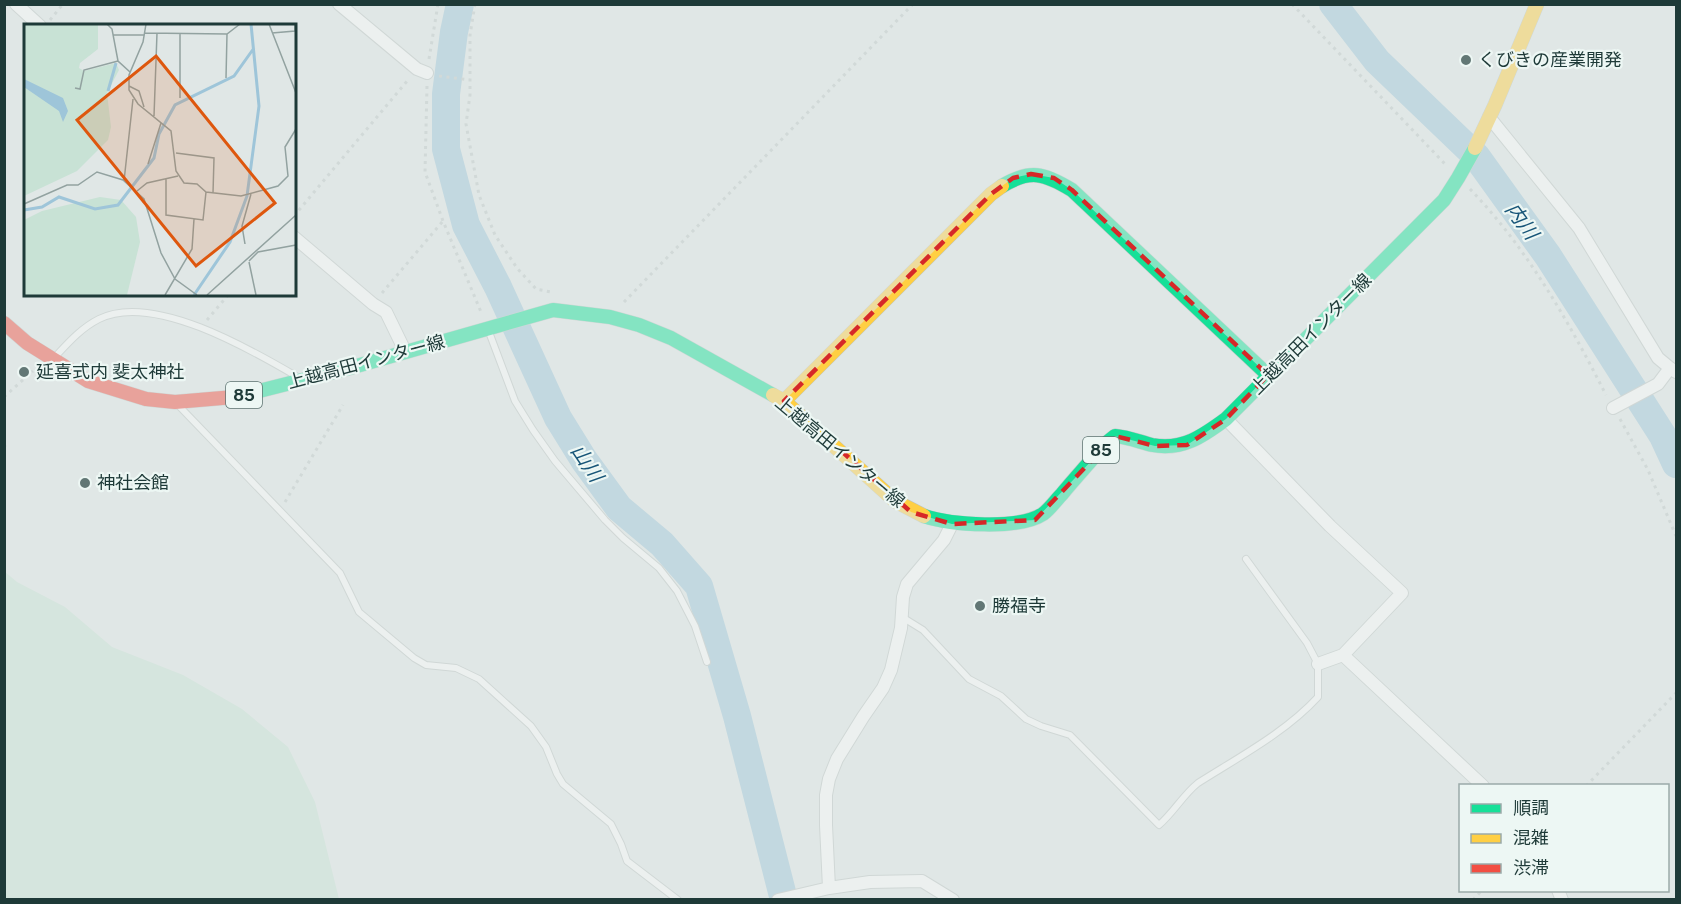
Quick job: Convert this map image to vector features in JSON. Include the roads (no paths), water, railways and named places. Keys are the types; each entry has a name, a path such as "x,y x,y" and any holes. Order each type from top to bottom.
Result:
{"main road":[{"name":"上越高田インター線","path":"4,323 27,343 88,381 146,399 175,402 234,397 346,369 553,310 610,316 671,338 784,401 895,501 911,512 952,524 1035,520 1046,512 1115,436 1124,436 1155,446 1174,447 1187,445 1226,419 1444,200 1460,178 1489,117 1537,4"},
{"path":"784,401 991,194 1013,178 1031,174 1054,178 1072,190 1268,375"}],"street":[{"path":"16,4 38,24"},
{"path":"339,4 426,72"},
{"path":"1489,117 1579,228 1658,358 1673,370 1658,384 1613,408"},
{"path":"296,239 373,304 386,312 405,351"},
{"path":"1226,419 1330,526 1402,593 1343,655 1318,664"},
{"path":"829,888 826,795 829,779 837,759 883,688 891,670 898,645 903,597 907,584 944,540 952,524"},
{"path":"1343,655 1481,784"},
{"path":"778,900 829,888 870,882 922,881 953,900"}],"lane":[{"path":"52,360 76,334 100,318 124,312 150,313 201,327 225,337 254,351 301,380"},
{"path":"491,327 515,401 533,430 555,461 605,520 659,568 677,591 695,626 707,662"},
{"path":"175,402 340,573 359,612 414,658 426,665 456,668 479,679 531,726 546,747 563,784 611,824 627,861 678,900"},
{"path":"902,617 923,630 969,680 1001,696 1026,719 1070,735 1159,825 1172,814 1187,792 1198,783 1287,726 1318,696 1318,664 1307,644 1246,559"}],"waterway":[{"name":"山川","path":"460,4 446,94 446,149 466,225 498,287 558,418 584,460 619,508 662,544 699,586 737,716 784,900"},
{"name":"内川","path":"1333,4 1377,61 1476,156 1548,256 1663,436 1676,464"}],"place":[{"name":"くびきの産業開発","path":"1466,60"},
{"name":"延喜式内 斐太神社","path":"24,372"},
{"name":"神社会館","path":"85,483"},
{"name":"勝福寺","path":"980,606"}]}
